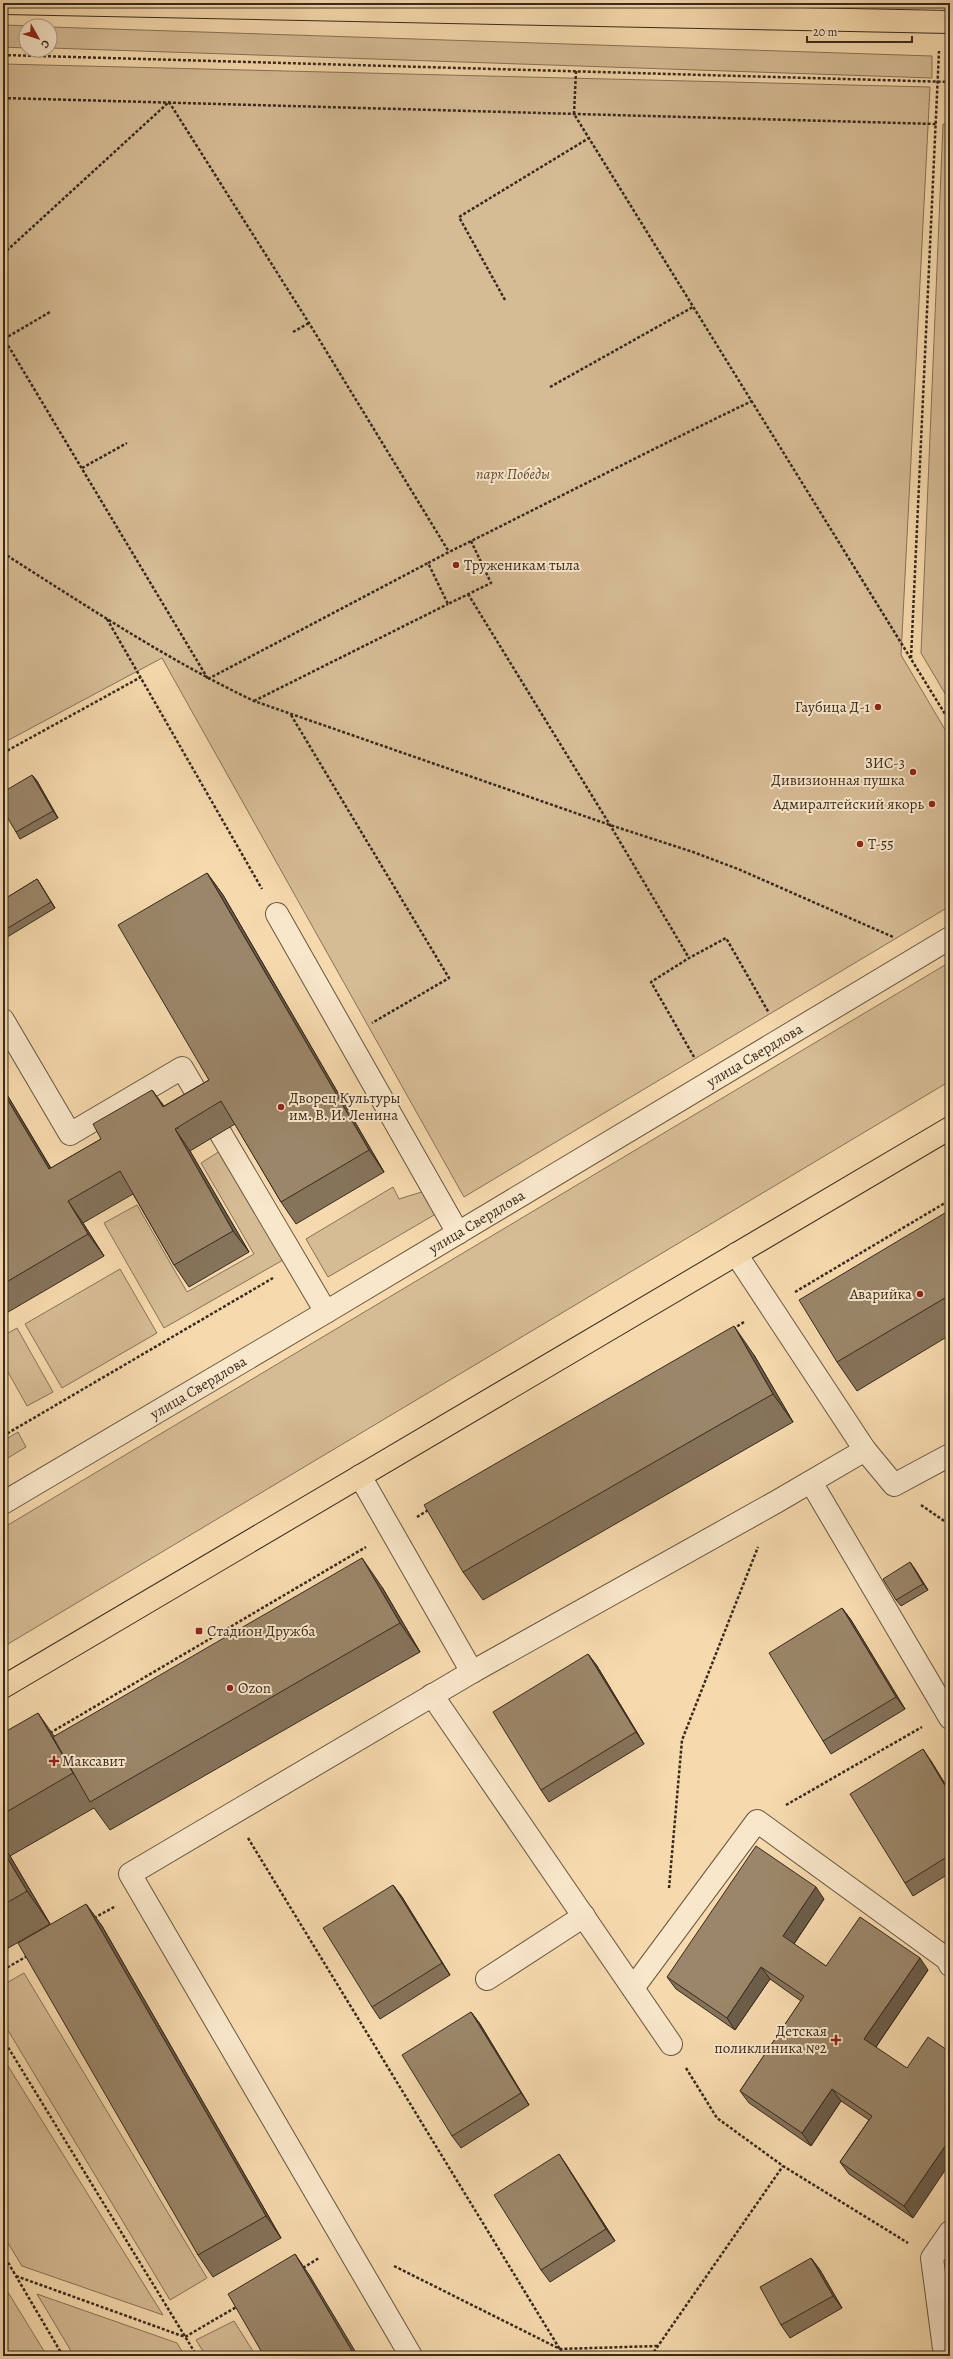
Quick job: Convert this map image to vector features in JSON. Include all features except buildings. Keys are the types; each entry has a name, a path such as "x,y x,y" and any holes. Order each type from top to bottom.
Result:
{"main road":[{"path":"3,3 133,4 950,22"},
{"path":"3,1687 950,1128"}],"street":[{"path":"277,914 458,1233"},
{"name":"улица Свердлова","path":"3,1503 326,1312 950,938"},
{"path":"3,1020 70,1134 182,1068 326,1312"},
{"path":"736,1254 865,1450 894,1485 950,1455"},
{"path":"411,2356 346,2242 130,1874 432,1695 776,1502 865,1450"},
{"path":"360,1476 472,1672"},
{"path":"811,1482 949,1716"},
{"path":"432,1695 671,2044"},
{"path":"633,1988 757,1821 949,1960"},
{"path":"487,1979 584,1916"},
{"path":"945,2356 932,2258 950,2232"}],"path":[{"path":"3,55 950,82"},
{"path":"576,71 574,114 950,722"},
{"path":"911,659 938,82"},
{"path":"3,98 936,124"},
{"path":"3,254 169,102"},
{"path":"169,102 309,323 449,552"},
{"path":"505,300 459,217 589,138"},
{"path":"550,387 693,307"},
{"path":"50,312 4,338 208,679"},
{"path":"293,332 309,323"},
{"path":"208,679 428,562 752,401"},
{"path":"82,468 127,442"},
{"path":"254,701 491,582 471,541"},
{"path":"3,553 107,619 208,679 254,701 610,825 693,852 738,869 897,939"},
{"path":"428,562 448,604"},
{"path":"468,594 610,825 688,958"},
{"path":"107,619 277,914"},
{"path":"3,753 140,677"},
{"path":"291,714 449,978 347,1037"},
{"path":"695,1060 652,982 688,958 726,938 771,1016"},
{"path":"730,1330 950,1200"},
{"path":"3,1436 297,1264"},
{"path":"669,1892 682,1740 776,1502"},
{"path":"44,1737 433,1507"},
{"path":"757,1821 949,1716"},
{"path":"233,1814 564,2356"},
{"path":"88,1922 140,1892"},
{"path":"3,1970 36,1951"},
{"path":"3,2039 197,2356"},
{"path":"671,2044 717,2118 783,2166 932,2258"},
{"path":"651,2356 783,2166"},
{"path":"299,2270 346,2242"},
{"path":"3,2254 63,2356"},
{"path":"389,2264 560,2349 657,2346"},
{"path":"16,2276 185,2337"},
{"path":"185,2337 239,2305"}],"green space":[{"path":"795,3 950,3 950,7"},
{"path":"3,25 18,25 18,48 3,47"},
{"path":"58,27 932,56 932,78 58,48"},
{"name":"парк Победы","path":"3,64 930,87 901,655 950,738 950,906 464,1197 162,658 3,743"},
{"path":"943,124 950,124 950,702 921,653"},
{"path":"950,962 950,1081 3,1647 3,1528"},
{"path":"220,1151 283,1260 164,1328 104,1223 137,1205 187,1292 254,1254 201,1163"},
{"path":"393,1187 399,1199 428,1190 441,1211 328,1277 306,1239"},
{"path":"120,1269 157,1333 62,1388 25,1324"},
{"path":"17,1328 53,1392 27,1406 3,1363 3,1336"},
{"path":"18,1432 26,1447 3,1461 3,1441"},
{"path":"24,1973 207,2278 170,2300 3,2022 3,1985"},
{"path":"3,2058 163,2315 22,2266 3,2235"},
{"path":"3,2284 47,2356 3,2356"},
{"path":"37,2294 177,2343 185,2356 74,2356"},
{"path":"234,2321 256,2356 206,2356 196,2340"}],"place":[{"name":"Труженикам тыла","path":"456,565"},
{"name":"Гаубица Д-1","path":"878,707"},
{"name":"ЗИС-3 Дивизионная пушка","path":"913,772"},
{"name":"Адмиралтейский якорь","path":"932,804"},
{"name":"Т-55","path":"860,844"},
{"name":"Дворец Культуры им. В. И. Ленина","path":"281,1107"},
{"name":"Аварийка","path":"920,1294"},
{"name":"Стадион Дружба","path":"199,1631"},
{"name":"Ozon","path":"230,1688"},
{"name":"Максавит","path":"54,1761"},
{"name":"Детская поликлиника №2","path":"836,2040"}]}
